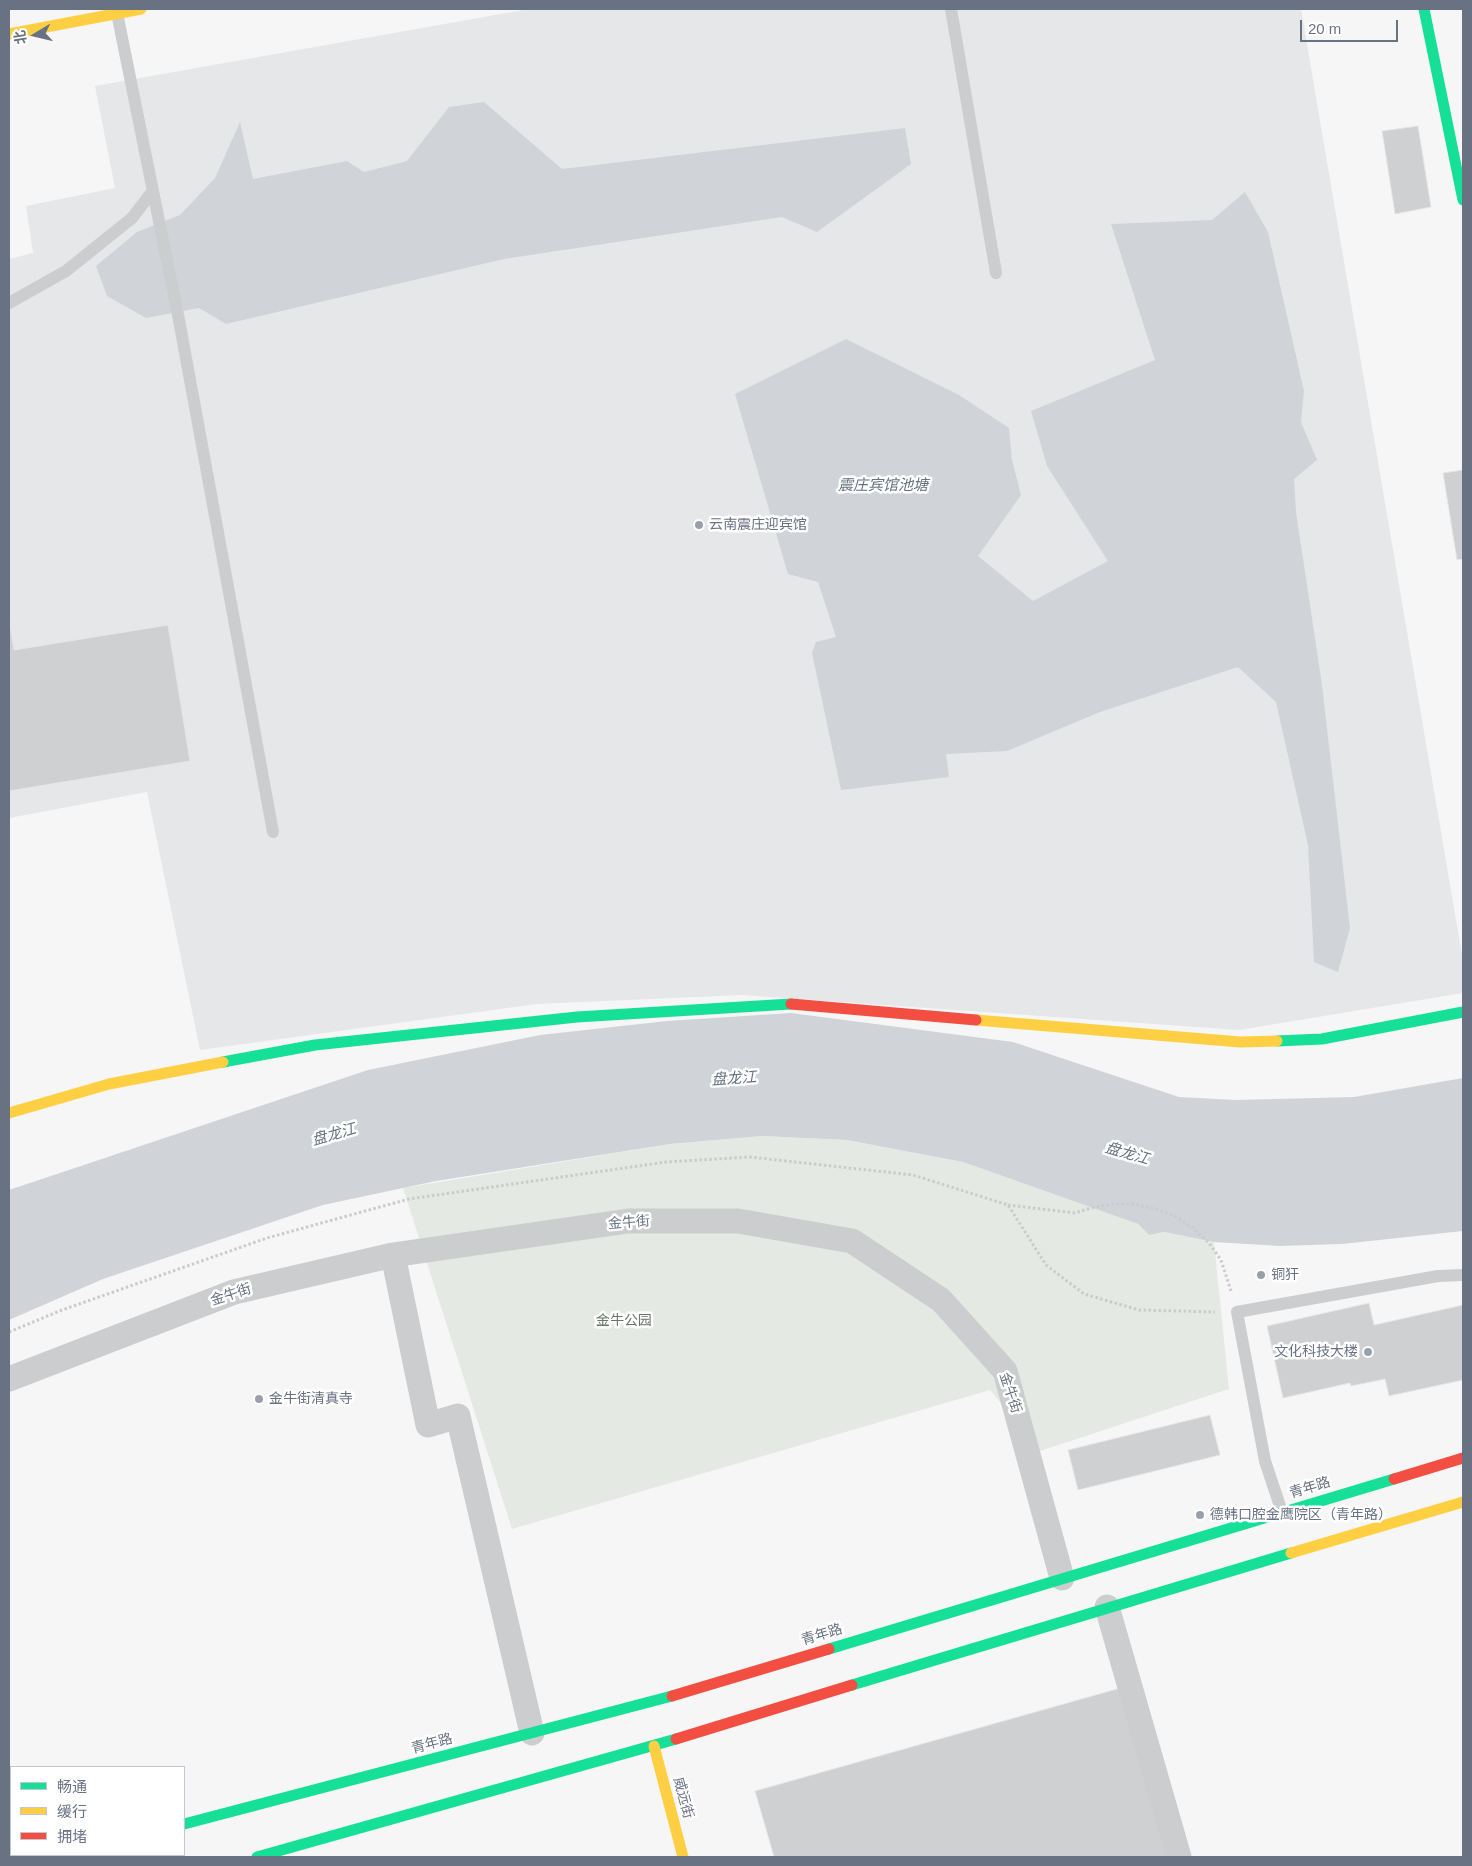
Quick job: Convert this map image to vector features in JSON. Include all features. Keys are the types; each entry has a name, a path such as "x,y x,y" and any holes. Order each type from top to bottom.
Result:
{"main road":[{"path":"9,34 141,9"},
{"path":"1424,9 1463,200"},
{"path":"9,1113 109,1084 315,1045 577,1017 787,1004 1240,1042 1322,1039 1463,1012"},
{"name":"青年路","path":"185,1824 642,1705 1463,1458"},
{"path":"257,1857 654,1746 1107,1607 1463,1502"},
{"name":"威远街","path":"654,1746 683,1857"}],"street":[{"name":"金牛街","path":"9,1379 234,1292 393,1254 628,1221 738,1221 852,1241 941,1300 1005,1371 1062,1578"},
{"path":"393,1254 428,1425 458,1416 532,1733"},
{"path":"1107,1607 1179,1857"}],"lane":[{"path":"951,9 996,273"},
{"path":"117,13 179,320 273,832"},
{"path":"9,303 66,271 132,218 152,192"},
{"path":"1282,1512 1265,1460 1237,1312 1438,1276 1463,1276"}],"path":[{"path":"1008,1205 1075,1213 1094,1207 1135,1204 1175,1216 1193,1228 1209,1243 1221,1260 1237,1312"}],"shaded area":[{"name":"云南震庄迎宾馆","path":"529,9 1301,9 1463,961 1463,993 1239,1030 742,995 537,1004 200,1050 147,792 9,818 9,259 33,253 26,206 115,188 95,86"}],"green space":[{"name":"金牛公园","path":"762,1136 847,1140 963,1162 1138,1224 1149,1235 1164,1232 1214,1242 1229,1389 1040,1451 990,1390 512,1529 403,1188 670,1144"}],"water":[{"path":"484,102 562,169 905,128 911,164 817,232 782,217 504,259 226,324 199,308 146,318 107,296 96,266 137,232 180,215 215,178 240,122 253,179 347,161 364,172 407,161 449,107"},
{"name":"震庄宾馆池塘","path":"1245,192 1268,232 1304,391 1301,422 1317,460 1294,479 1296,512 1322,685 1350,928 1338,972 1314,962 1308,845 1276,702 1238,667 1100,712 1007,751 946,754 949,777 841,790 812,653 816,642 836,637 818,582 788,574 735,394 846,339 959,395 1009,428 1012,460 1021,495 978,556 1033,601 1108,561 1047,466 1031,411 1155,360 1111,224 1212,220"},
{"name":"盘龙江","path":"791,1013 1013,1042 1179,1097 1235,1100 1354,1097 1463,1078 1463,1231 1342,1244 1280,1246 1214,1242 1164,1232 1149,1235 1138,1224 963,1162 847,1140 762,1136 670,1144 436,1181 323,1205 103,1279 9,1320 9,1190 368,1070 540,1035 667,1021"}],"building":[{"path":"1418,126 1431,207 1395,214 1382,131"},
{"path":"1463,470 1463,559 1457,560 1443,473"},
{"path":"9,619 14,650 168,625 190,761 9,791"},
{"name":"文化科技大楼","path":"1369,1303 1374,1325 1463,1305 1463,1380 1389,1396 1385,1379 1351,1386 1350,1383 1283,1398 1267,1326"},
{"path":"1210,1415 1220,1455 1078,1490 1068,1450"},
{"path":"1124,1687 1172,1857 774,1857 755,1791"}],"traffic: fast":[{"path":"1424,9 1463,200"},
{"path":"223,1062 315,1045 577,1017 791,1004"},
{"path":"1277,1041 1322,1039 1463,1012"},
{"path":"829,1649 1394,1479"},
{"path":"852,1685 1291,1553"},
{"path":"185,1824 672,1696"},
{"path":"257,1857 676,1739"},
{"path":"57,1857 62,1856"}],"traffic: slow":[{"path":"9,34 141,9"},
{"path":"976,1020 1240,1042 1277,1041"},
{"path":"9,1113 109,1084 223,1062"},
{"path":"1291,1553 1463,1502"},
{"path":"654,1746 683,1857"}],"traffic: jam":[{"path":"791,1004 976,1020"},
{"path":"1394,1479 1463,1458"},
{"path":"672,1696 829,1649"},
{"path":"676,1739 852,1685"}],"place":[{"name":"云南震庄迎宾馆","path":"699,525"},
{"name":"铜犴","path":"1261,1275"},
{"name":"文化科技大楼","path":"1368,1352"},
{"name":"金牛街清真寺","path":"259,1399"},
{"name":"德韩口腔金鹰院区（青年路）","path":"1200,1515"}]}
